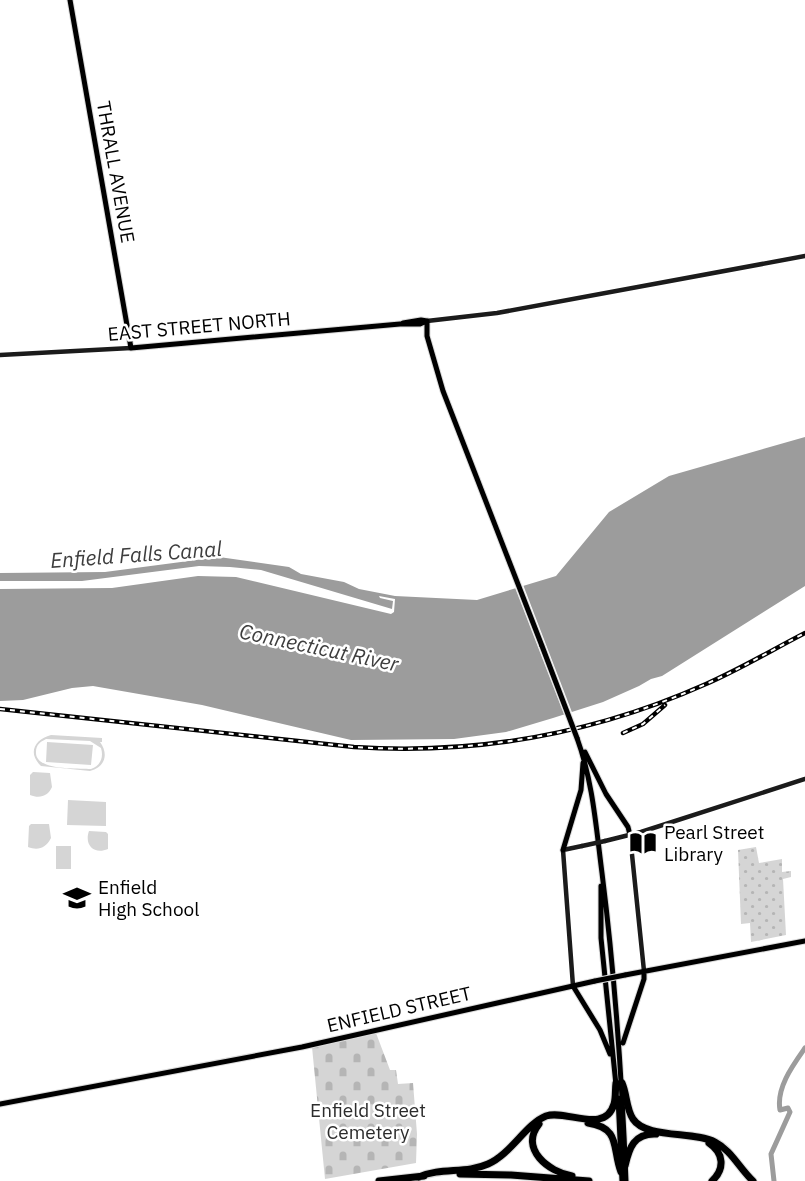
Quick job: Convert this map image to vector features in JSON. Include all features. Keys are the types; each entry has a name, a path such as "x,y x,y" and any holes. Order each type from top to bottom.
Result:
{"highway":[{"path":"419,1177 429,1173 473,1169 488,1164 507,1152 546,1116 591,1120 602,1118 613,1106 619,1083"},
{"path":"619,1083 631,1116 639,1125 714,1142 725,1149 753,1181"},
{"path":"587,1181 555,1171 539,1157 533,1139 535,1130 542,1122 550,1118 560,1118 605,1128 613,1139 624,1175"},
{"path":"624,1175 631,1145 646,1134 702,1141 714,1146 721,1157 720,1171 712,1181"},
{"path":"379,1181 419,1177 511,1175 587,1181"}],"main road":[{"name":"THRALL AVENUE","path":"69,0 131,348"},
{"name":"EAST STREET NORTH","path":"0,355 131,348 419,324 497,313 805,256"},
{"path":"427,321 427,336 441,385 583,757 593,800 621,1056"},
{"path":"577,739 606,794 628,827 630,835 644,978 624,1035 621,1056 619,1083 624,1175"},
{"path":"583,757 582,787 563,850 573,986 603,1036 619,1083"},
{"path":"563,850 630,835 805,779"},
{"path":"602,872 601,938 615,1067"},
{"name":"ENFIELD STREET","path":"0,1104 302,1047 596,981 805,941"}],"green space":[{"path":"51,735 102,738 100,742 104,760 99,766 90,771 41,766 34,752 37,743","holes":["46,739 90,741 101,748 102,755 99,764 91,769 42,763 36,752 40,743"]},
{"path":"47,742 93,745 91,765 46,762"},
{"path":"33,772 50,773 52,787 43,796 30,795 30,775"},
{"path":"68,800 106,802 106,826 67,825"},
{"path":"31,824 49,824 51,838 41,848 28,847"},
{"path":"89,831 106,832 108,849 98,851 91,848 88,841"},
{"path":"56,846 71,846 71,869 56,869"},
{"path":"756,847 759,863 782,859 782,872 791,871 791,877 783,879 786,935 751,942 750,923 741,924 738,850"},
{"name":"Enfield Street Cemetery","path":"376,1033 390,1070 396,1070 398,1084 413,1083 416,1163 325,1179 312,1047"}],"water":[{"name":"Connecticut River","path":"805,437 805,586 662,676 603,702 506,732 454,739 351,740 202,705 93,686 72,688 23,700 0,701 0,589 112,588 198,576 236,577 391,614 394,612 395,599 379,596 393,601 392,609 261,570 230,567 199,566 82,581 0,581 0,573 105,572 219,557 289,567 301,574 395,596 477,600 556,576 609,512 669,476"}],"pier":[{"path":"522,582 573,715 565,717 514,585"}],"waterway":[{"path":"774,1181 771,1154 790,1112 788,1108 780,1110 781,1093 786,1077 805,1048"}],"railway":[{"path":"0,709 354,747 400,749 489,744 578,728 664,701 719,678 805,633"},
{"path":"623,733 643,724 665,705"}],"place":[{"name":"Pearl Street Library","path":"643,843"},
{"name":"Enfield High School","path":"77,898"}],"water label":[{"name":"Enfield Falls Canal","path":"136,554"}]}
